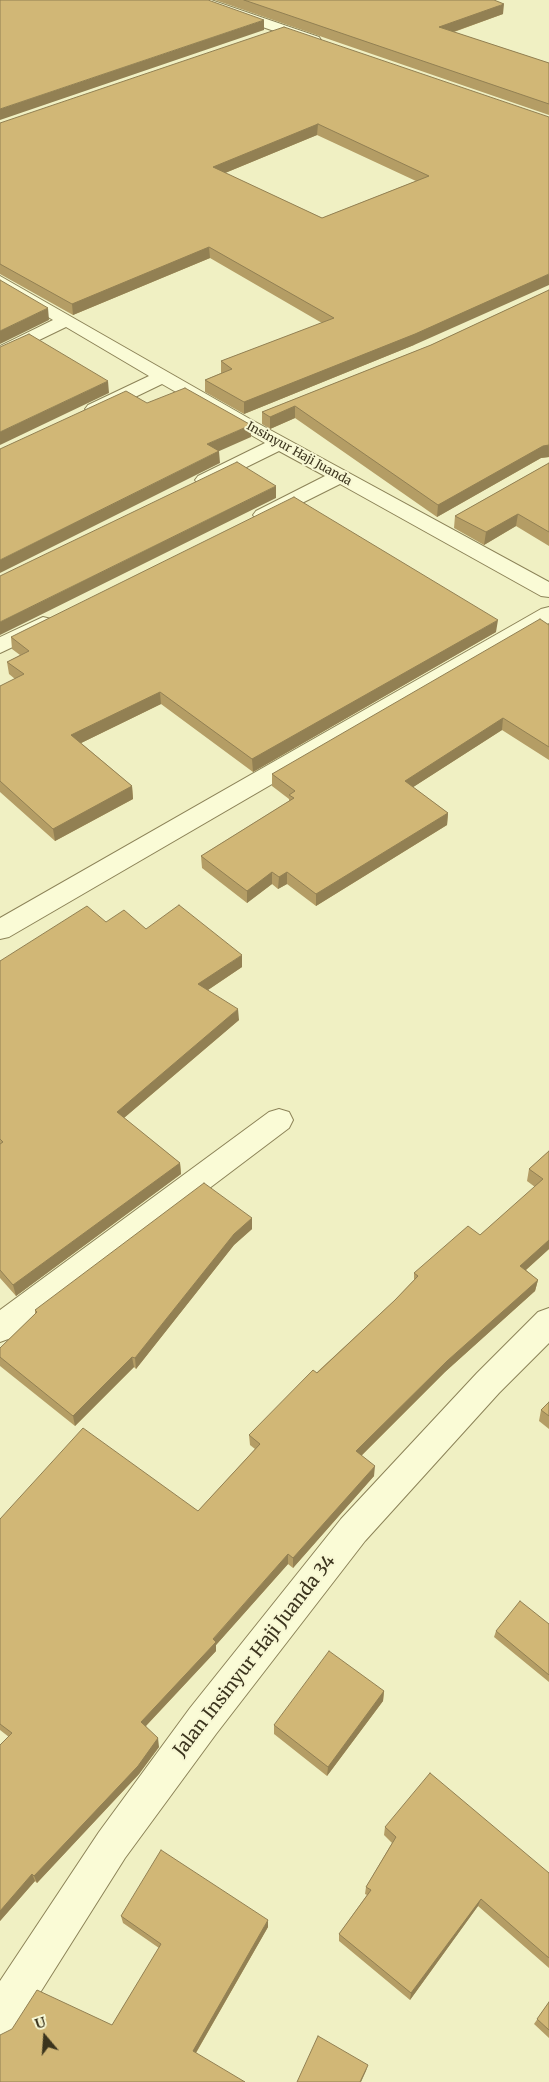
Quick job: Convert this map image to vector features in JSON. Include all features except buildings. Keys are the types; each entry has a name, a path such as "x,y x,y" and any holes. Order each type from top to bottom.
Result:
{"street":[{"path":"198,0 329,46"},
{"path":"264,36 283,30"},
{"name":"Insinyur Haji Juanda","path":"0,281 163,376 252,420 280,443 339,477 444,523 545,584"},
{"path":"0,352 67,320"},
{"path":"79,417 163,376"},
{"path":"184,491 280,443"},
{"path":"241,526 339,477"},
{"path":"0,646 62,614"},
{"path":"0,930 549,614"},
{"path":"0,1328 279,1120"},
{"name":"Jalan Insinyur Haji Juanda 34","path":"0,2020 14,1994 112,1845 203,1721 323,1568 353,1530 461,1412 549,1322"}]}
